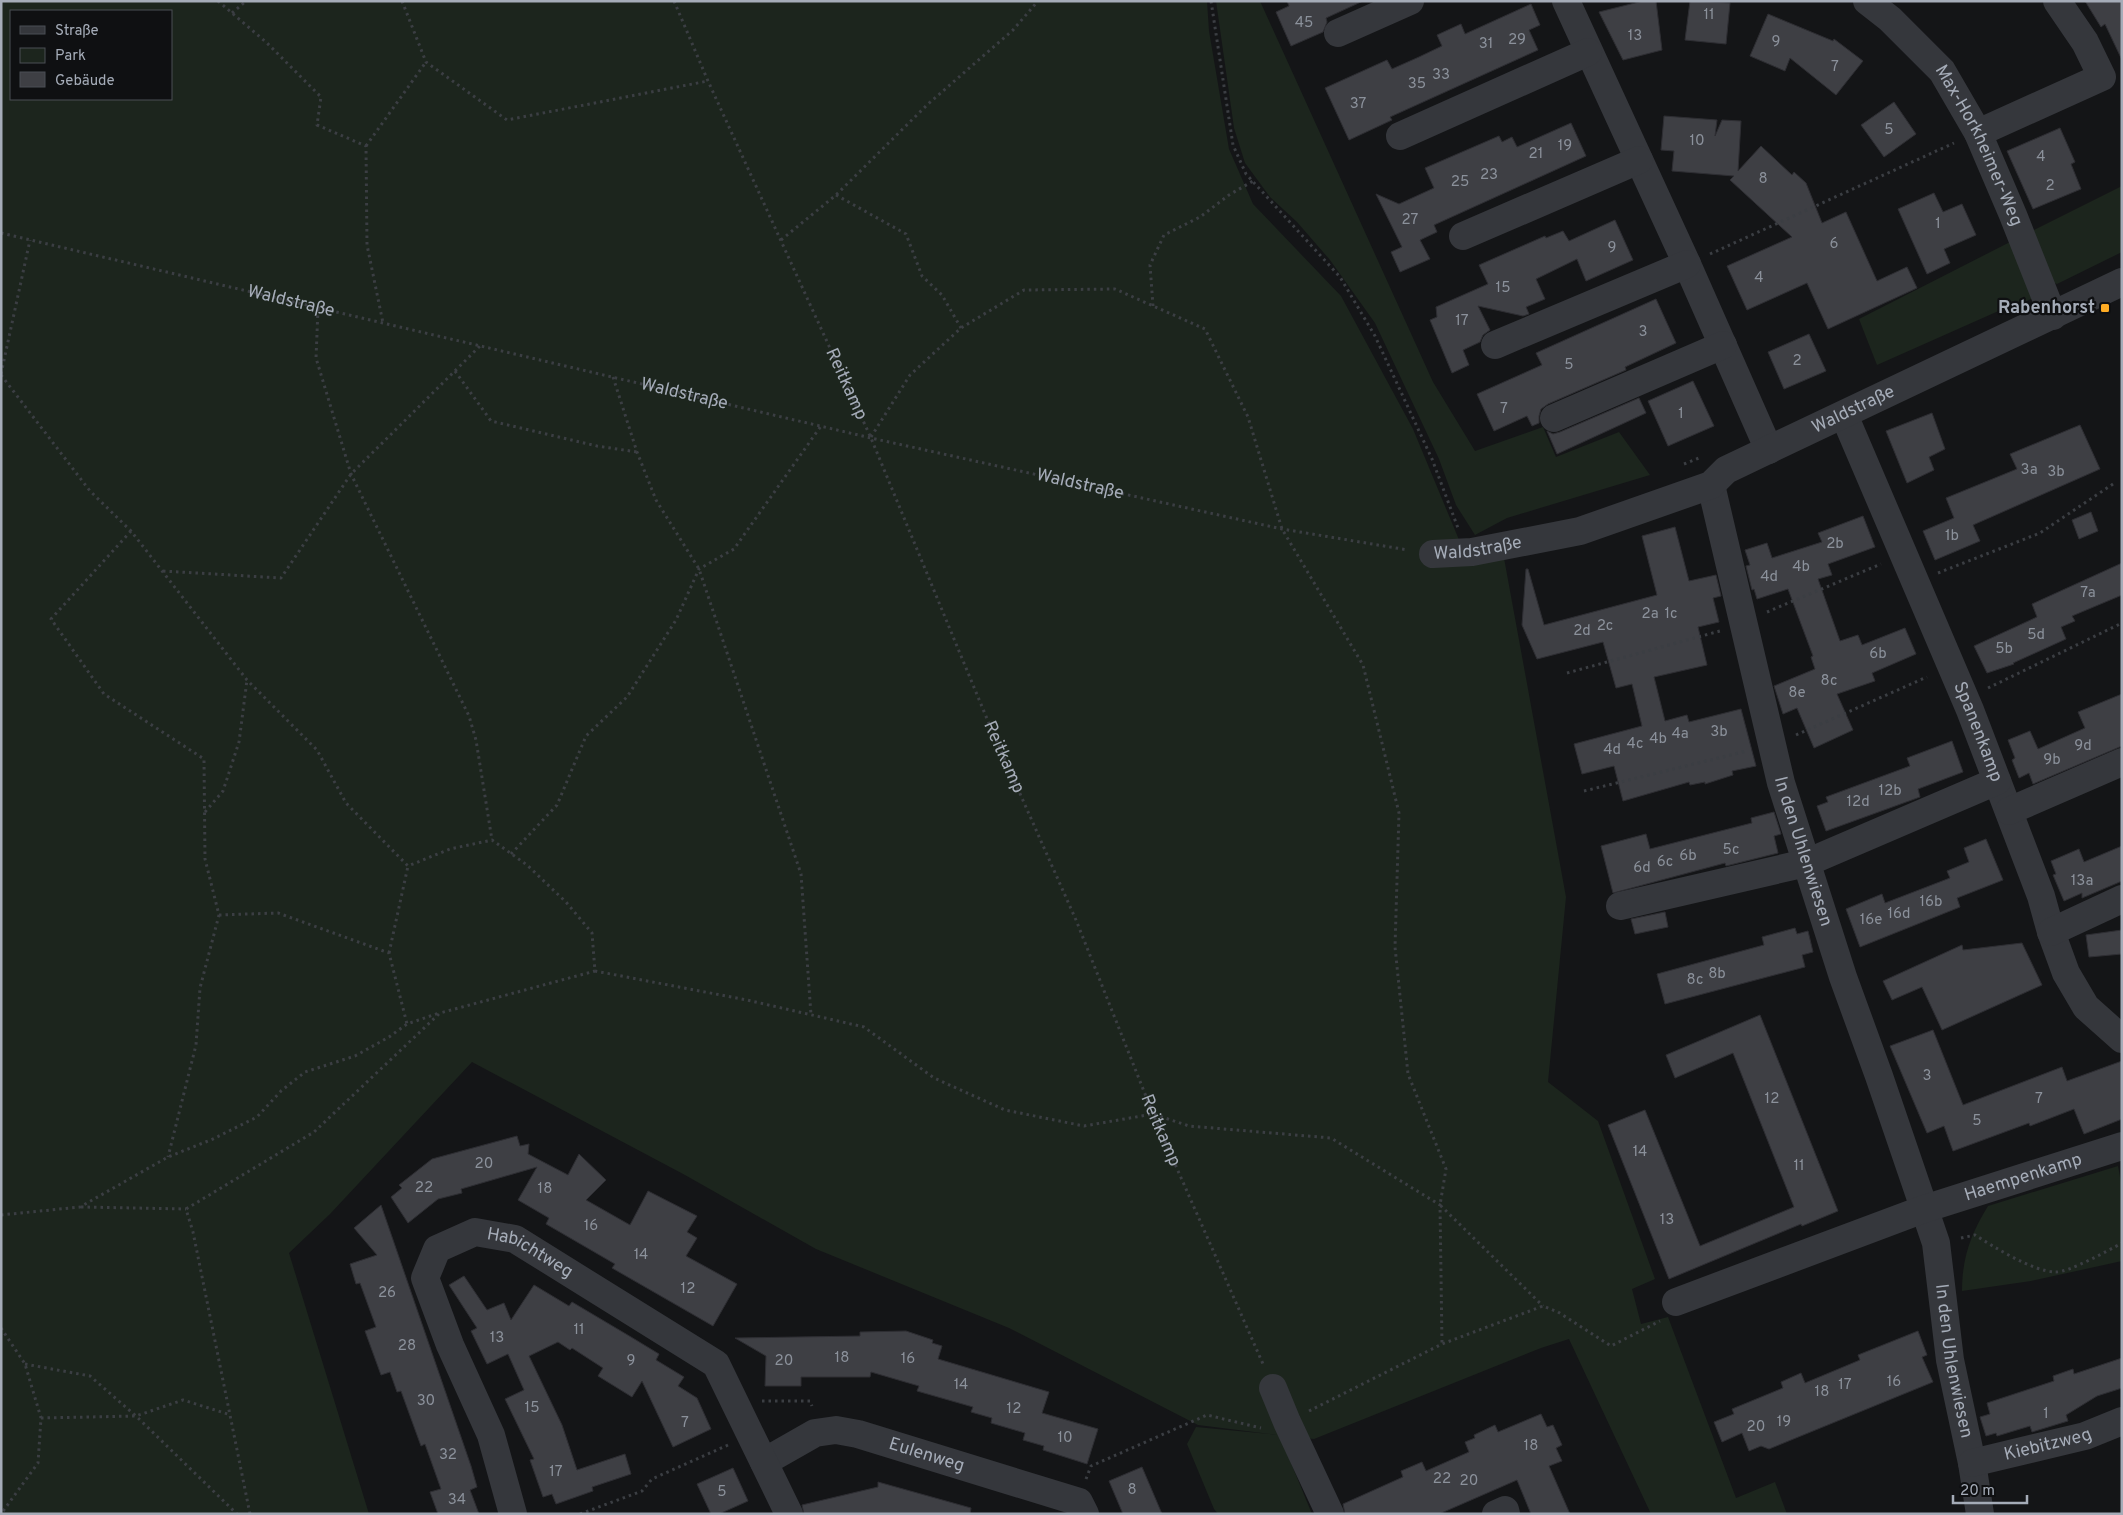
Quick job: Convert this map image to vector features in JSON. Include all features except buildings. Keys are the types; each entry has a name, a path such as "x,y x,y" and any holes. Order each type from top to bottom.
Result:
{"street":[{"path":"1338,33 1410,1"},
{"path":"1566,1 1687,264 1769,450"},
{"name":"Max-Horkheimer-Weg","path":"1867,1 1890,19 1942,71 1978,134 2053,316"},
{"path":"1978,134 2102,77 2085,42 2057,1"},
{"path":"1400,136 1588,52"},
{"path":"1463,236 1639,160"},
{"path":"1495,345 1687,264"},
{"name":"Waldstraße","path":"1433,554 1472,552 1580,531 1710,485 1726,470 2122,282"},
{"path":"1554,418 1723,345"},
{"name":"Spanenkamp","path":"1844,414 1965,699 2042,896 2051,932 2066,973 2086,1007 2122,1039"},
{"name":"In den Uhlenwiesen","path":"1710,485 1745,624 1780,783 1843,978 1879,1076 1936,1243 1950,1360 1972,1464 1980,1514"},
{"path":"2009,811 2122,762"},
{"path":"1620,906 1806,863 1997,781"},
{"path":"2051,932 2122,899"},
{"name":"Haempenkamp","path":"1924,1209 2122,1146"},
{"path":"1676,1302 1924,1209"},
{"name":"Habichtweg","path":"513,1514 491,1435 450,1345 425,1278 437,1249 475,1232 515,1239 716,1364 789,1514"},
{"path":"1273,1388 1330,1514"},
{"name":"Kiebitzweg","path":"1972,1464 2085,1436 2122,1421"},
{"name":"Eulenweg","path":"764,1462 815,1433 836,1430 858,1434 1082,1508"},
{"path":"1496,1514 1505,1510 1506,1514"}],"path":[{"path":"218,1 267,43 321,97 317,125 366,146"},
{"path":"232,13 246,1"},
{"path":"402,1 426,62 507,120 708,81"},
{"name":"Reitkamp","path":"674,1 708,81 871,438 990,726 1076,920 1153,1114 1273,1388"},
{"path":"781,240 836,195 928,104 1013,30 1038,1"},
{"path":"1211,1 1233,145 1246,174 1340,277 1375,336 1432,459 1456,525 1472,552"},
{"path":"383,323 367,245 366,146 426,62"},
{"path":"1687,264 1978,134"},
{"path":"1153,306 1150,265 1164,235 1200,217 1229,195 1253,181"},
{"path":"836,195 906,234 922,276 942,295 961,328"},
{"name":"Waldstraße","path":"1,233 871,438 1282,529 1433,554"},
{"path":"30,240 1,374 90,491 131,531 247,680 317,750 346,803 408,866"},
{"path":"871,438 910,375 961,328 1024,290 1115,289 1205,329 1248,417 1282,529 1363,665 1399,813 1395,947 1408,1074 1446,1169 1440,1206 1442,1344"},
{"path":"318,309 316,358 351,474 469,716 476,740 492,840 527,866 566,902 592,933 595,970"},
{"path":"163,571 281,578 351,474 481,346"},
{"path":"456,371 491,421 597,446 637,452"},
{"path":"613,377 637,452 656,500 699,569 801,874 812,1015"},
{"path":"511,854 557,805 586,736 627,697 676,620 699,569 734,549 821,426"},
{"path":"1914,582 2040,533 2113,484"},
{"path":"131,531 51,619 104,694 204,759 205,859 219,915 200,988 196,1045 168,1157"},
{"path":"1965,699 2122,623"},
{"path":"204,812 223,791 236,750 247,680"},
{"path":"408,866 450,848 492,840"},
{"path":"407,1024 389,953 408,866"},
{"path":"219,915 278,913 389,953"},
{"path":"80,1207 168,1157 213,1139 257,1117 280,1091 305,1072 355,1056 389,1037 407,1024 595,970 747,1000 864,1027 934,1078 1005,1110 1084,1126 1153,1114 1189,1126 1331,1138 1440,1206 1543,1306 1558,1312 1610,1346 1668,1317 1676,1302"},
{"path":"1,1215 80,1207 186,1208 314,1132 440,1013"},
{"path":"186,1208 194,1232 250,1514"},
{"path":"1936,1243 1975,1235 2014,1259 2056,1273 2067,1270 2122,1243"},
{"path":"1082,1508 1091,1466 1207,1415 1260,1428 1287,1422 1442,1344 1543,1306"},
{"path":"1,1328 25,1364 41,1418 38,1463 1,1514"},
{"path":"25,1364 90,1376 136,1416 237,1514"},
{"path":"41,1418 136,1416 183,1400 231,1415"},
{"path":"734,1401 810,1401 821,1432"},
{"path":"580,1514 642,1491 652,1479 751,1434"}],"green space":[{"path":"1,1 1207,1 1209,31 1229,149 1253,204 1341,296 1413,429 1467,559 1504,558 1566,897 1548,1082 1598,1121 1655,1279 1632,1289 1641,1324 1668,1317 1736,1498 1775,1482 1787,1514 1651,1514 1569,1339 1541,1348 1314,1439 1282,1436 1312,1514 1218,1514 1214,1509 1187,1444 1196,1427 1279,1435 1198,1425 1009,1328 816,1249 685,1175 472,1062 330,1214 289,1253 369,1514 1,1514"},
{"path":"1216,1 1260,1 1433,382 1475,451 1543,427 1556,457 1619,432 1650,475 1507,518 1475,535 1456,505 1439,459 1375,323 1330,260 1297,222 1270,197 1245,163 1234,128"},
{"path":"2122,186 2122,252 2057,284 2052,282 2030,232"},
{"path":"2010,242 2032,293 2031,299 2012,305 1877,365 1859,319"},
{"path":"2118,1166 2122,1187 2122,1261 2031,1281 1962,1291 1964,1267 1972,1236 1988,1206"}],"place":[{"name":"Rabenhorst","path":"2105,308"}]}
